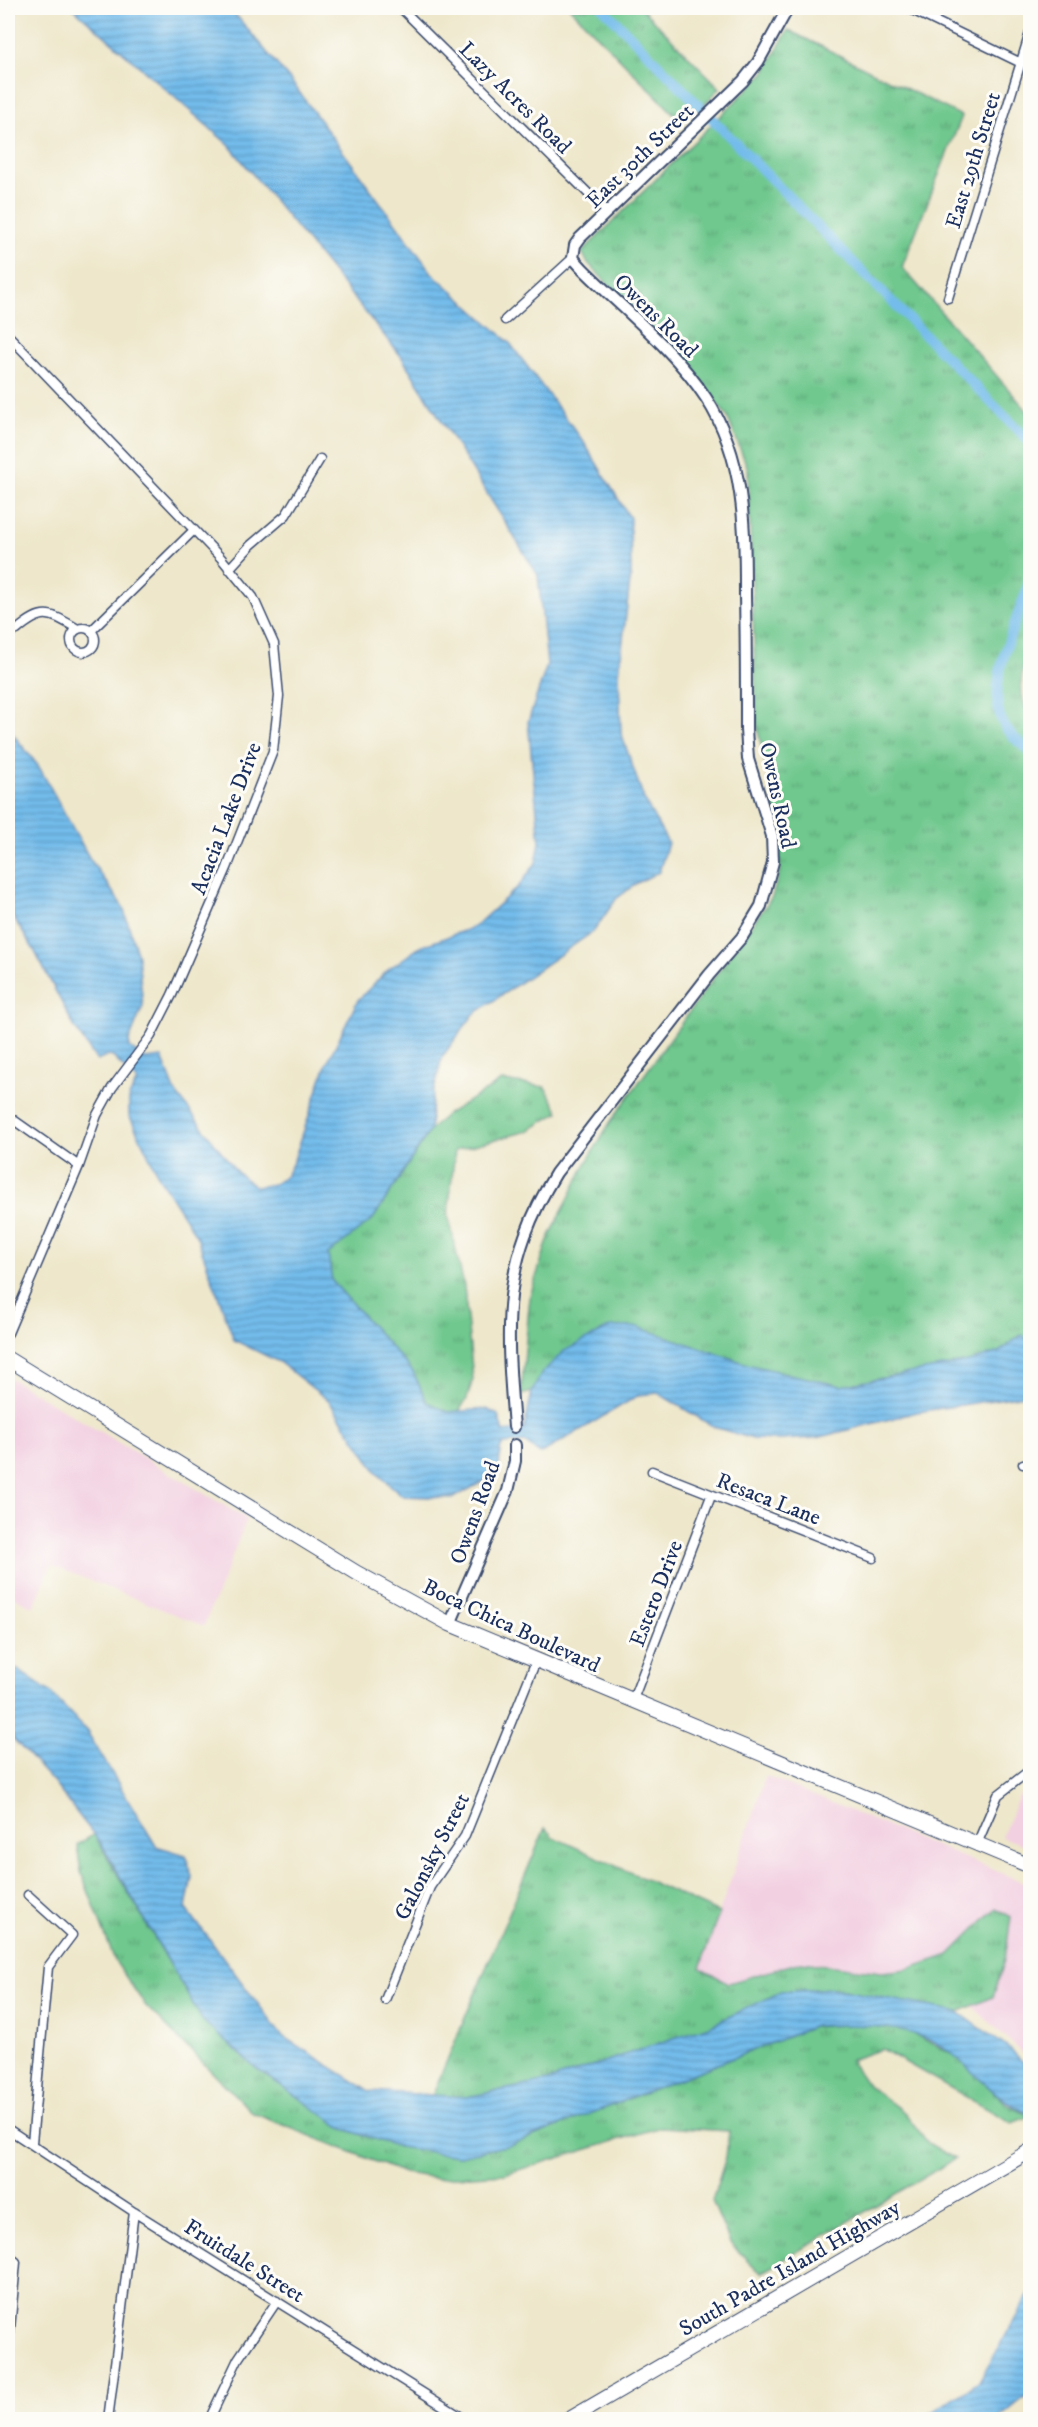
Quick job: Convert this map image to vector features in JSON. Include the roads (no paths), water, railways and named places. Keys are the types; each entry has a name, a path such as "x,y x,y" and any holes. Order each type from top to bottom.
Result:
{"main road":[{"name":"Boca Chica Boulevard","path":"8,1359 357,1573 450,1624 632,1702 1030,1866"},
{"name":"South Padre Island Highway","path":"568,2420 1030,2151"}],"street":[{"name":"Lazy Acres Road","path":"400,8 607,212"},
{"name":"East 30th Street","path":"505,320 573,258 575,245 580,238 727,98 758,62 788,8"},
{"path":"908,8 1021,63"},
{"name":"East 29th Street","path":"948,298 1030,33"},
{"name":"Owens Road","path":"514,1427 508,1350 509,1311 514,1267 536,1206 556,1173 709,975 742,937 761,906 773,862 772,836 747,749 745,537 742,500 734,459 727,439 706,399 683,368 573,258"},
{"name":"Acacia Lake Drive","path":"8,335 194,530 253,597 274,644 279,696 273,751 227,868 151,1036 112,1088 97,1115 79,1166 8,1333"},
{"path":"230,569 251,545 286,515 320,459"},
{"path":"91,632 194,530"},
{"path":"17,630 33,616 45,614 78,629 91,632"},
{"path":"78,629 70,641 74,649 83,652 94,645 91,632"},
{"path":"8,1116 79,1166"},
{"name":"Owens Road","path":"450,1624 507,1491 515,1461 515,1445"},
{"name":"Resaca Lane","path":"652,1471 873,1558"},
{"name":"Estero Drive","path":"632,1702 711,1496"},
{"name":"Galonsky Street","path":"385,2000 430,1887 465,1836 536,1661"},
{"path":"977,1844 998,1795 1030,1770"},
{"path":"28,1895 72,1935 48,1967 32,2144"},
{"name":"Fruitdale Street","path":"8,2129 134,2212 466,2420"},
{"path":"108,2420 134,2212"},
{"path":"8,2256 16,2262 8,2352"},
{"path":"209,2420 238,2359 277,2301"}],"water":[{"path":"73,8 230,8 291,81 432,273 509,342 583,441 630,518 631,573 619,673 621,733 644,799 668,843 659,872 637,883 616,899 594,931 473,1015 442,1057 432,1099 430,1130 373,1219 328,1254 332,1281 413,1372 427,1402 448,1412 487,1409 498,1415 503,1432 524,1430 532,1392 542,1373 564,1351 611,1327 638,1327 750,1365 841,1386 969,1362 999,1352 1022,1335 1030,1341 1030,1394 917,1412 817,1438 781,1440 753,1439 714,1427 658,1393 639,1395 540,1454 525,1442 503,1444 500,1450 499,1473 453,1498 403,1496 379,1475 329,1401 279,1362 234,1340 197,1237 161,1181 129,1115 129,1097 137,1081 113,1057 108,1056 97,1061 74,1026 34,950 8,909 8,728 39,767 90,859 123,907 138,956 143,1006 129,1041 130,1048 146,1059 162,1057 176,1093 237,1172 256,1187 274,1184 286,1176 294,1160 326,1065 358,1000 389,969 420,947 474,927 519,886 536,863 540,842 528,722 547,665 538,575 401,356 229,145"},
{"path":"8,1663 50,1692 86,1730 156,1846 186,1855 192,1877 186,1908 282,2036 369,2091 467,2097 549,2081 712,2025 781,1992 832,1988 958,2012 1011,2050 1030,2069 1030,2114 999,2096 955,2056 924,2037 888,2028 833,2025 815,2026 510,2145 459,2156 400,2147 344,2129 257,2069 203,2021 102,1845 53,1782 8,1733"},
{"path":"1030,2293 1030,2393 998,2419 921,2419 979,2382"}],"waterway":[{"path":"603,8 1030,442"},
{"path":"1030,581 1005,653 998,692 999,710 1004,725 1012,736 1030,751"}]}
